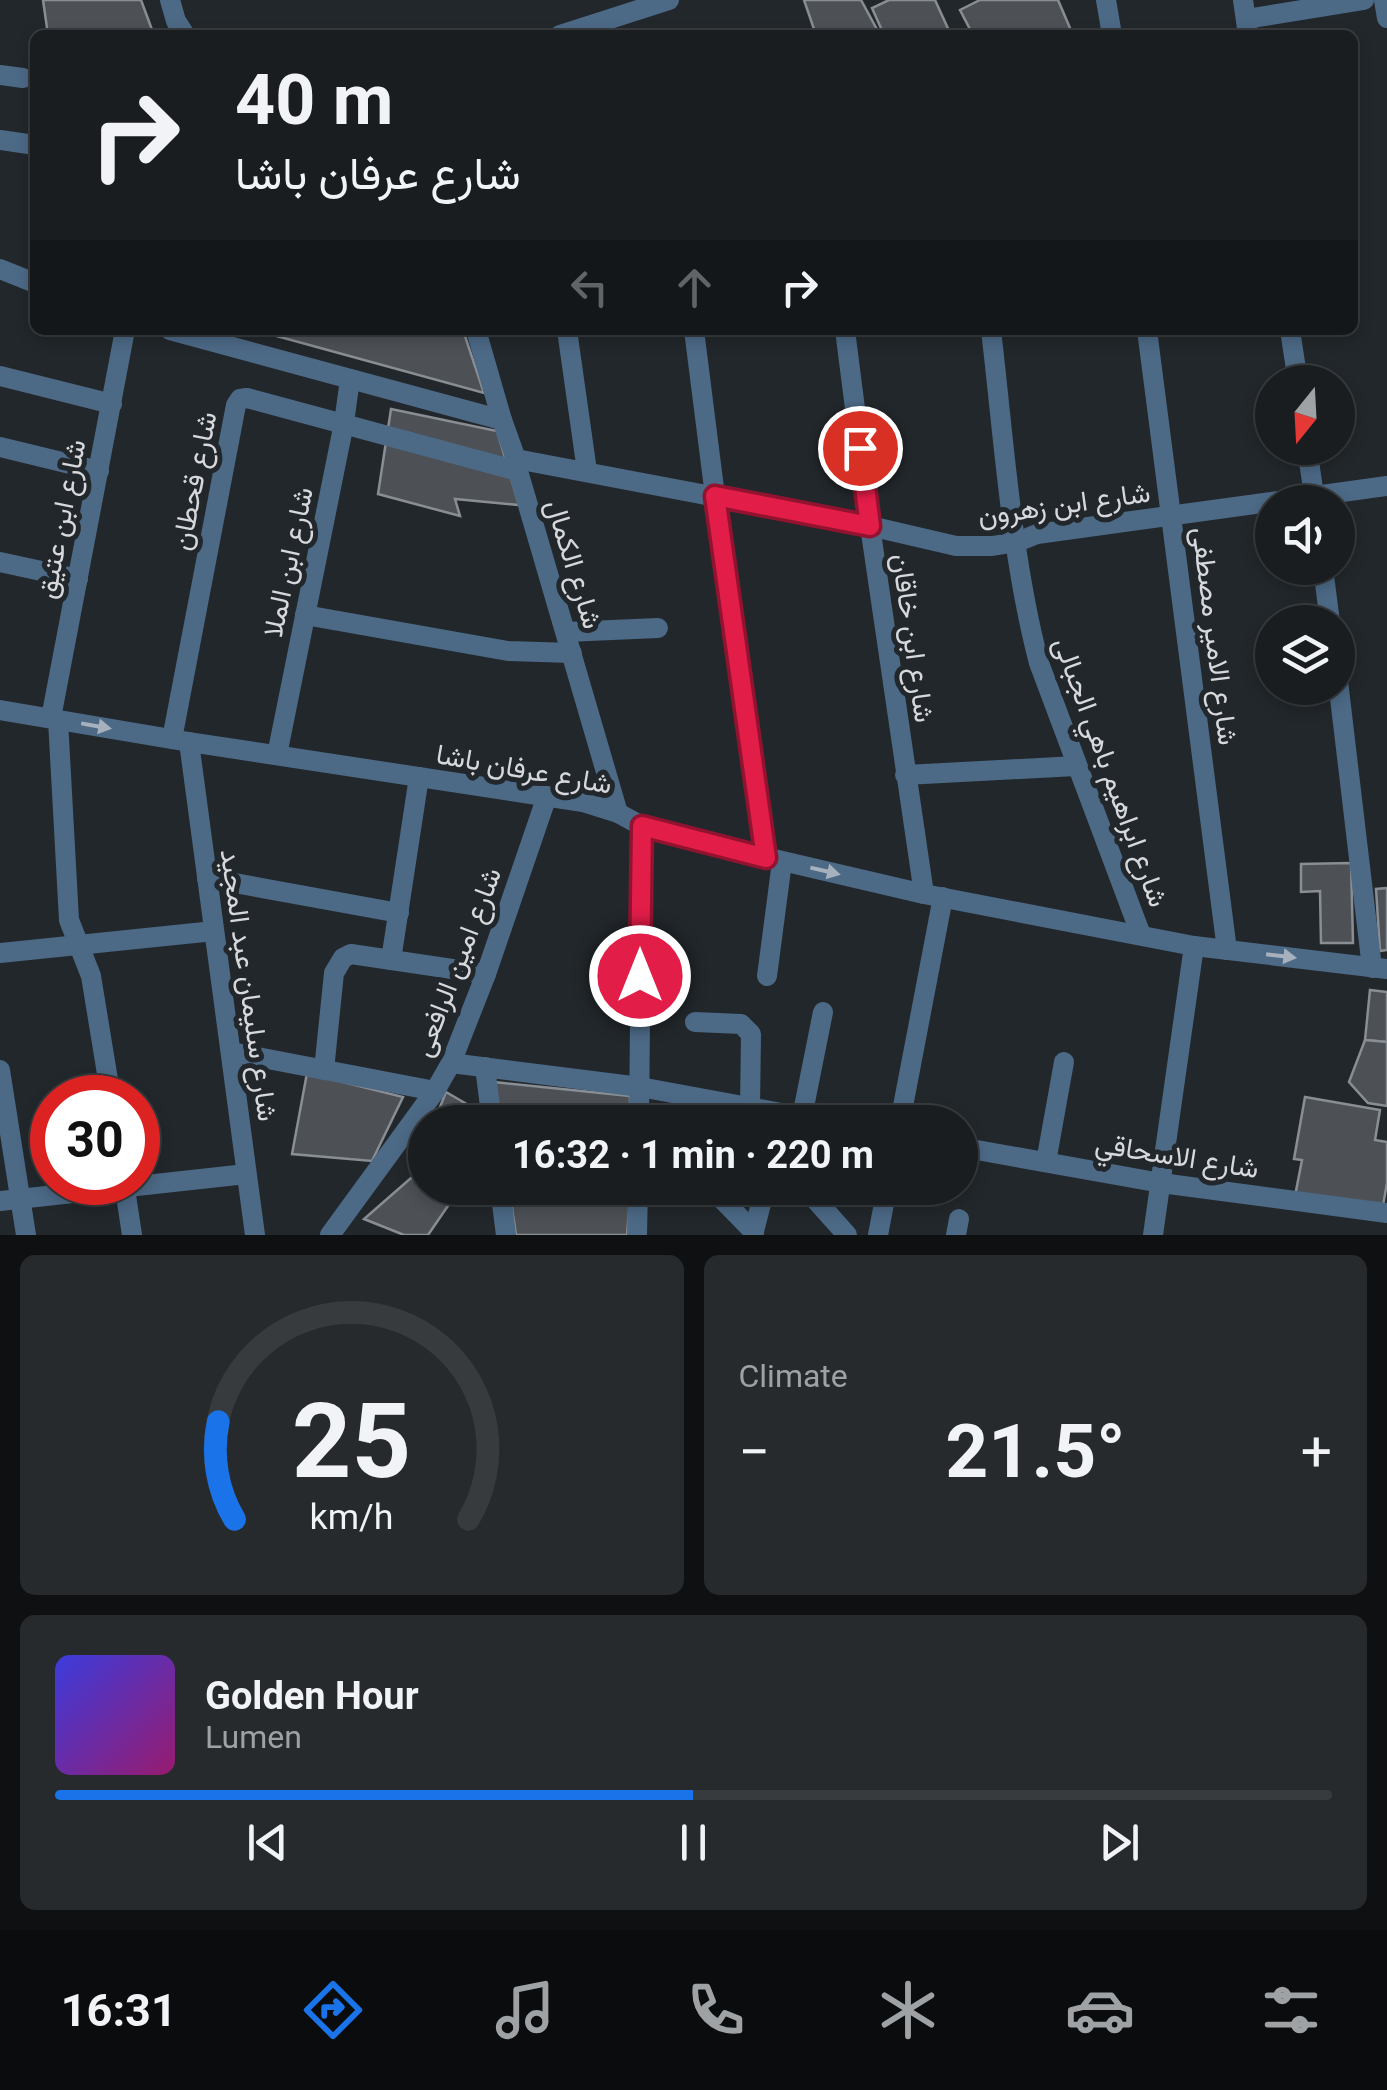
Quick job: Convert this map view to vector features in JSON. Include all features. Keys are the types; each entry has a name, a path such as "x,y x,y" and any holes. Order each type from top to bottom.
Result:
{"street":[{"path":"170,0 182,30"},
{"path":"576,30 669,0"},
{"path":"1106,0 1111,30"},
{"path":"1246,18 1364,0"},
{"path":"1384,0 1387,18"},
{"path":"0,75 24,78"},
{"path":"0,140 30,144"},
{"path":"0,270 30,281"},
{"name":"شارع ابن عتيق","path":"106,1075 91,976 70,920 54,719 124,335"},
{"path":"188,335 502,420"},
{"name":"شارع الكمال","path":"477,335 618,813"},
{"path":"568,335 587,471"},
{"path":"695,335 715,496 774,860 766,976"},
{"name":"شارع ابن خاقان","path":"846,335 905,775 933,896 902,1105"},
{"name":"شارع ابراهيم باهي الجبالى","path":"992,335 1029,624 1039,663 1141,936"},
{"name":"شارع الامير مصطفى","path":"1149,335 1227,950"},
{"path":"1291,335 1295,365"},
{"path":"0,376 112,404"},
{"name":"شارع ابن الملا","path":"277,755 350,379"},
{"name":"شارع قحطان","path":"181,741 240,399 517,465"},
{"path":"0,447 99,471"},
{"name":"شارع ابن زهرون","path":"517,465 587,471 956,546 992,546 1037,534 1255,507"},
{"name":"شارع ابن زهرون","path":"1355,492 1387,486"},
{"path":"0,562 78,579"},
{"path":"305,615 508,651 572,653"},
{"path":"566,632 658,628"},
{"path":"1342,705 1380,968"},
{"name":"شارع عرفان باشا","path":"0,710 582,802 618,813 642,826 933,896 1194,946 1380,968"},
{"name":"شارع سليمان عبد المجيد","path":"181,741 207,878 254,1235"},
{"path":"905,775 1076,766"},
{"path":"391,960 419,777"},
{"name":"شارع امين الرافعى","path":"330,1235 435,1091 451,1063 547,796"},
{"path":"640,1105 642,826"},
{"path":"207,878 398,912"},
{"path":"0,953 214,932"},
{"path":"1154,1235 1194,946"},
{"path":"324,1070 334,972 337,964 351,954 486,974"},
{"path":"792,1105 823,1012"},
{"path":"696,1022 741,1024 751,1034 750,1105"},
{"path":"230,1052 435,1091"},
{"path":"1046,1162 1064,1062"},
{"path":"451,1063 640,1088 734,1105"},
{"path":"485,1067 490,1105"},
{"path":"0,1070 11,1200 26,1235"},
{"name":"شارع الاسحاقي","path":"978,1149 1161,1184 1387,1213"},
{"path":"160,1182 246,1174"},
{"path":"127,1205 132,1235"},
{"path":"502,1205 506,1235"},
{"path":"637,1235 638,1205"},
{"path":"727,1205 753,1233"},
{"path":"753,1233 760,1205"},
{"path":"820,1205 847,1235"},
{"path":"878,1235 884,1205"}],"building":[{"path":"43,0 141,0 152,30 47,30"},
{"path":"804,0 861,0 877,30 814,30"},
{"path":"889,0 935,0 949,30 882,30 872,8"},
{"path":"980,0 1058,0 1071,30 970,30 960,10"},
{"path":"273,335 465,335 484,393"},
{"path":"391,409 497,431 519,505 455,499 460,516 378,494"},
{"path":"1351,863 1353,943 1321,943 1320,891 1301,892 1301,864"},
{"path":"1387,888 1387,950 1380,951 1376,889"},
{"path":"1370,990 1387,992 1387,1042 1365,1040"},
{"path":"1365,1040 1387,1042 1387,1106 1368,1103 1349,1082"},
{"path":"307,1073 403,1097 372,1161 292,1154"},
{"path":"494,1082 630,1096 630,1105 497,1105"},
{"path":"446,1092 468,1105 441,1105"},
{"path":"1305,1097 1380,1110 1375,1140 1387,1142 1382,1211 1295,1196 1302,1160 1294,1159"},
{"path":"408,1181 408,1205 449,1205 428,1235 404,1235 364,1219"},
{"path":"512,1205 630,1205 627,1235 516,1235"}],"route":[{"path":"640,976 642,826 766,858 715,496 870,526 860,448"}]}
